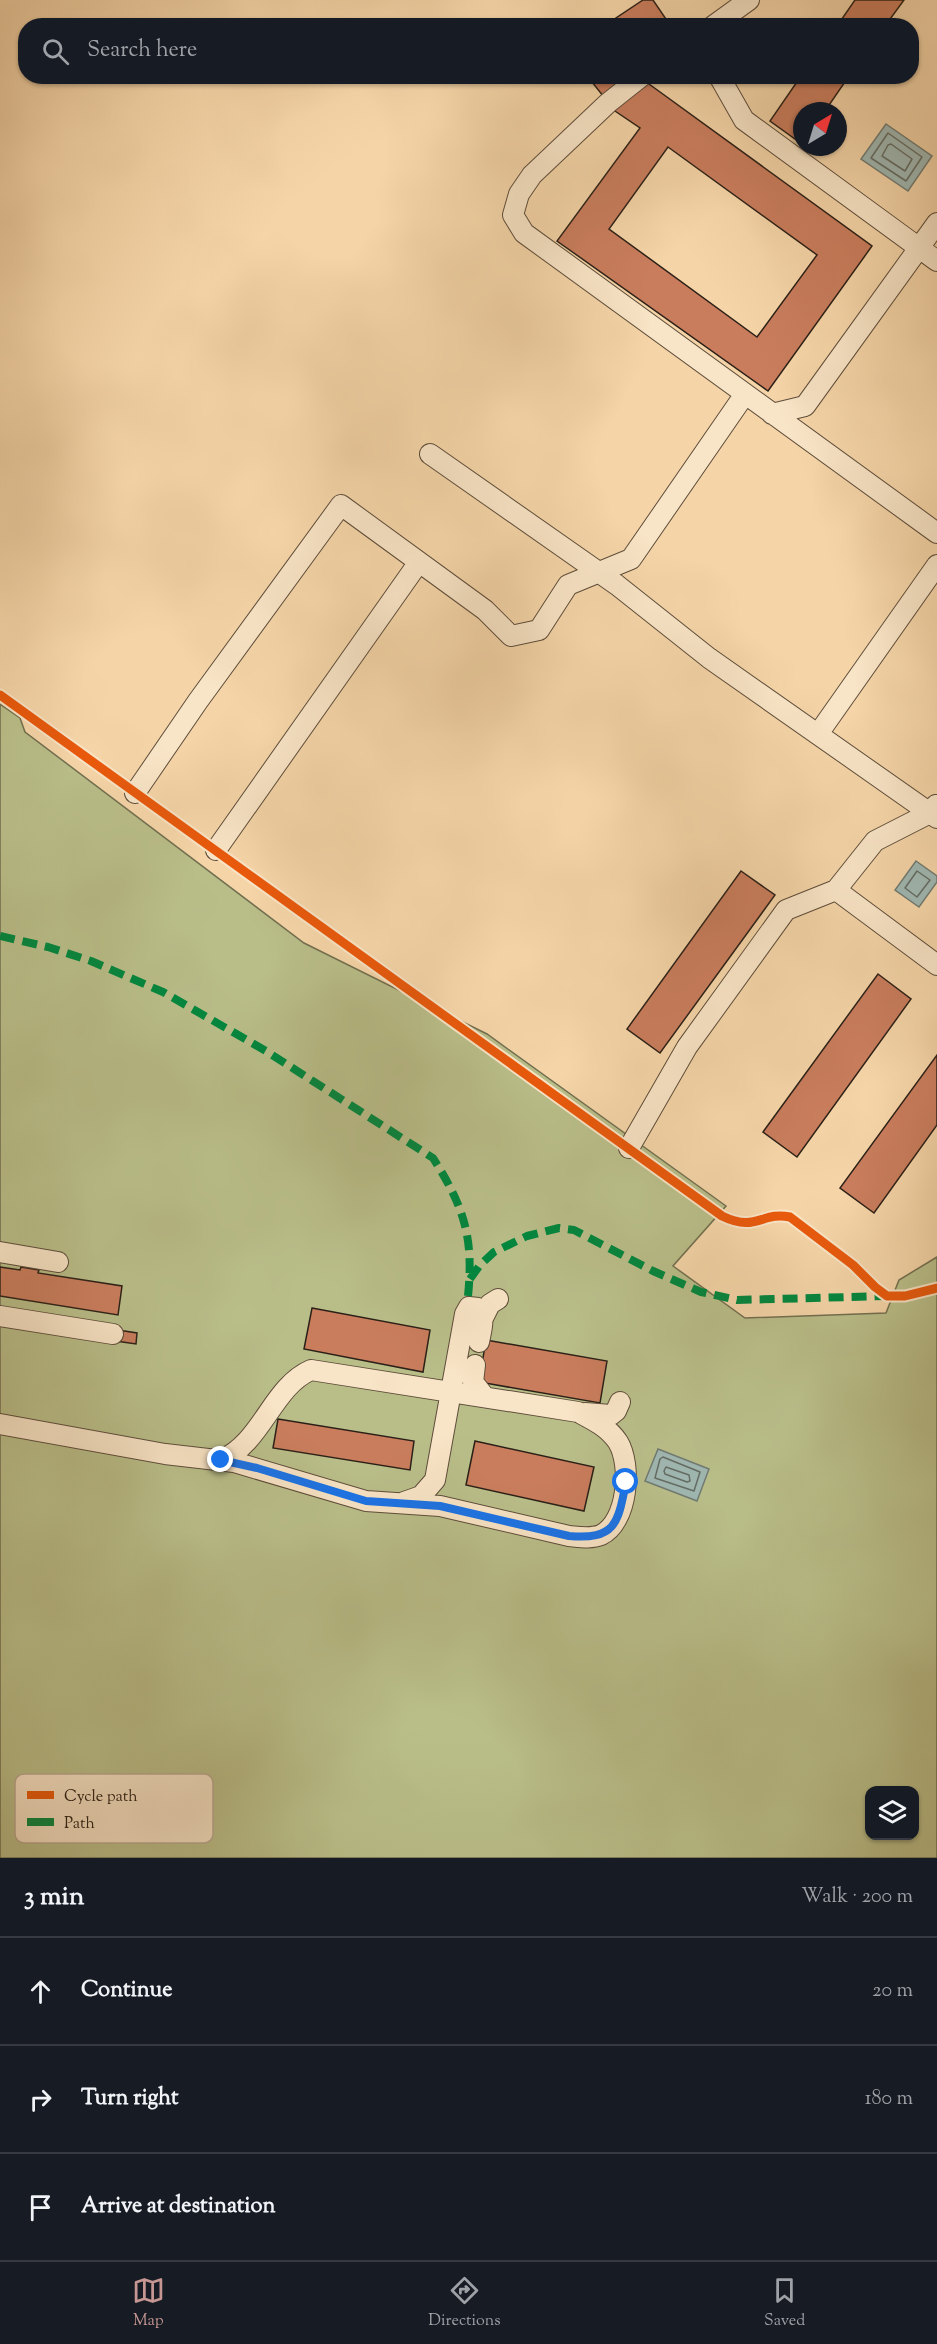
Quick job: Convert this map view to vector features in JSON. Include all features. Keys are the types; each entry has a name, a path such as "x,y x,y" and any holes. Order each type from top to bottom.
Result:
{"lane":[{"path":"724,18 749,0"},
{"path":"632,84 608,103 532,175 519,194 513,215 524,233 937,533"},
{"path":"724,84 744,120 937,261"},
{"path":"772,414 805,406 937,223"},
{"path":"135,793 198,701 340,505 485,610 512,636 539,630 568,585 631,559 745,394"},
{"path":"805,406 812,443"},
{"path":"430,454 600,573 709,658 818,734 935,811"},
{"path":"216,850 419,562"},
{"path":"818,734 937,565"},
{"path":"629,1148 687,1047 786,910 836,890 874,841 935,811"},
{"path":"836,890 937,965"},
{"path":"0,1252 58,1262"},
{"path":"472,1309 498,1299"},
{"path":"472,1309 479,1342"},
{"path":"396,1504 421,1496 435,1480 451,1391 472,1309"},
{"path":"0,1316 113,1334"},
{"path":"475,1365 473,1382 484,1396"},
{"path":"221,1460 235,1454 245,1445 290,1387 304,1373 311,1370 578,1412 611,1415 616,1411 620,1402"},
{"path":"0,1424 165,1454 221,1460 257,1468 366,1501 419,1504 463,1510 569,1536 587,1538 600,1536 618,1517 626,1482 626,1467 623,1453 609,1431 578,1412"}],"green space":[{"path":"0,704 20,718 25,732 304,943 487,1034 726,1206 673,1266 745,1318 886,1313 899,1280 937,1257 937,1858 0,1858"}],"water":[{"path":"886,124 932,156 908,191 861,159"},
{"path":"916,861 937,876 937,882 919,907 895,890"},
{"path":"658,1449 709,1469 697,1501 645,1481"}],"building":[{"path":"643,0 653,0 665,18 616,18"},
{"path":"855,0 904,0 891,18 843,18"},
{"path":"594,84 649,84 872,246 768,391 557,241 640,128 615,111","holes":["668,147 817,255 757,337 609,229"]},
{"path":"795,84 844,84 831,102 793,102 793,138 770,121"},
{"path":"741,871 775,895 660,1053 627,1029"},
{"path":"878,974 911,999 797,1157 763,1132"},
{"path":"937,1055 937,1125 874,1213 840,1188"},
{"path":"0,1267 20,1270 21,1267 39,1270 38,1273 122,1286 118,1315 0,1296"},
{"path":"312,1308 430,1330 423,1372 304,1349"},
{"path":"118,1330 137,1333 136,1344 116,1341"},
{"path":"486,1340 607,1361 600,1403 479,1382"},
{"path":"278,1419 414,1441 410,1470 273,1448"},
{"path":"475,1441 594,1467 584,1511 466,1485"}],"marked path":[{"path":"0,936 48,947 91,961 163,992 266,1051 433,1158 452,1192 464,1223 469,1256 468,1296"},
{"path":"470,1279 480,1265 494,1252 527,1236 559,1228 574,1230 653,1271 701,1292 737,1300 887,1296"}],"cycle path":[{"path":"0,695 722,1216 743,1222 780,1216 790,1217 853,1265 887,1296 905,1296 937,1288"}],"route":[{"path":"221,1460 257,1468 366,1501 440,1506 550,1532 587,1538 600,1536 612,1526 618,1517 626,1482"}]}
